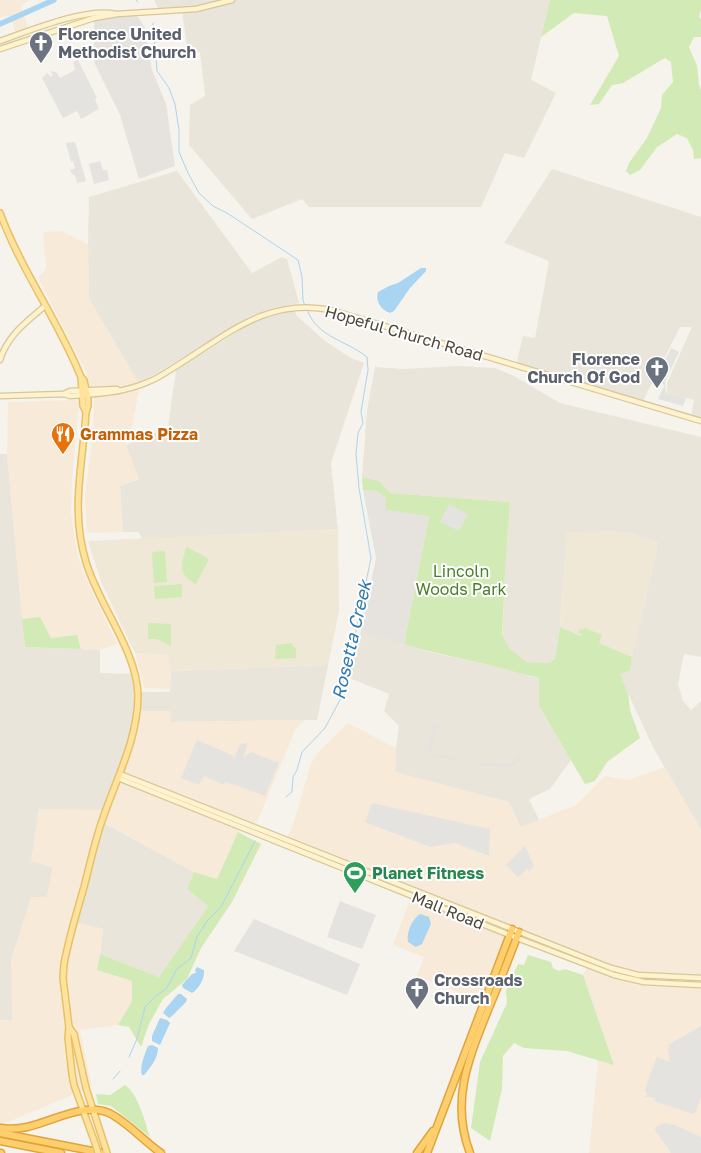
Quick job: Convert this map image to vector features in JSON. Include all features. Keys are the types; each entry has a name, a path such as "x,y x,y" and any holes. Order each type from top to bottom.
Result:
{"highway":[{"path":"427,1153 511,932"},
{"path":"470,1153 462,1117 464,1074 518,935"},
{"path":"0,1128 27,1127 72,1112 93,1110 106,1112 161,1153"},
{"path":"417,1153 439,1122"},
{"path":"0,1133 103,1152"},
{"path":"0,1141 61,1153"}],"main road":[{"path":"0,49 83,21 117,14 190,10 232,0"},
{"path":"0,41 81,16 117,14"},
{"path":"0,212 19,257 84,380 83,406 86,412 77,512 80,538 94,585 130,660 138,691 134,731 96,838 66,952 63,978 72,1074 96,1146 103,1152"},
{"path":"0,360 5,346 12,336 45,306"},
{"name":"Hopeful Church Road","path":"0,396 64,394 70,396 85,393 117,392 140,386 158,377 249,320 274,311 295,307 312,307 339,313 701,421"},
{"name":"Mall Road","path":"119,776 614,975 640,981 701,984"},
{"name":"Mall Road","path":"518,935 624,972 649,976 701,978"},
{"path":"69,1026 74,1034 103,1152"}],"shaded area":[{"path":"0,0 30,0 21,5 29,31 16,35 10,16 0,17"},
{"path":"154,0 550,0 531,80 556,93 524,158 505,153 481,207 309,207 302,199 252,219 189,145 190,105 205,96 200,52 188,53 182,11 160,12"},
{"path":"117,14 138,17 145,28 152,70 166,104 175,166 139,179 120,115 94,62 94,18"},
{"path":"78,60 97,98 95,99 99,109 81,119 77,111 63,118 42,78 47,73 51,77 53,75 50,71 56,72 60,78 75,70 73,62"},
{"path":"75,142 86,181 77,183 75,175 70,170 75,168 73,161 71,162 66,143"},
{"path":"100,161 103,170 107,170 109,180 94,184 89,164"},
{"path":"552,169 701,217 701,421 691,418 694,400 667,393 667,383 692,327 680,327 642,403 516,366 523,336 535,338 549,261 504,243"},
{"path":"177,171 252,273 282,257 287,259 299,303 273,308 248,317 156,374 138,382 89,299 89,197"},
{"path":"61,231 88,244 89,299 140,385 132,426 126,445 139,479 120,486 123,532 87,533 85,495 93,434 94,400 86,372 38,277 44,272 46,267 43,232"},
{"path":"295,311 297,316 325,341 351,358 364,363 331,463 338,529 143,539 138,532 123,532 120,486 139,479 126,445 168,427 176,370 251,323 274,314"},
{"path":"671,348 679,352 665,381 666,393 686,398 683,406 658,399 664,386 659,382 660,377 658,375"},
{"path":"458,366 495,368 514,376 560,403 701,437 701,657 684,654 678,684 683,701 691,710 701,701 701,830 653,747 619,674 630,671 658,543 625,532 567,532 560,627 555,657 549,663 520,662 502,648 510,502 390,493 379,481 362,477 367,410 375,367 403,369"},
{"path":"75,400 79,403 72,480 71,513 74,534 78,557 86,579 117,644 100,650 81,649 77,635 51,638 40,618 22,619 7,454 8,402"},
{"path":"0,454 7,454 25,647 100,650 100,673 134,674 138,691 144,692 170,692 171,671 328,665 317,720 171,722 131,740 106,810 53,867 47,898 12,993 12,1021 0,1020"},
{"path":"363,490 377,491 386,498 386,510 429,515 404,644 361,631 376,558"},
{"path":"449,504 468,514 459,531 440,522"},
{"path":"338,529 339,611 328,665 171,671 167,655 135,653 102,584 88,541"},
{"path":"567,532 625,532 658,543 632,657 560,627"},
{"path":"364,630 429,652 504,668 531,677 546,677 539,706 571,760 550,789 529,799 539,820 521,827 508,802 395,772 399,726 384,711 389,694 347,677 361,631"},
{"path":"135,653 167,655 171,671 170,689 144,688"},
{"path":"137,711 170,711 171,722 305,720 296,728 253,832 240,827 217,879 194,872 103,822 74,922 103,929 97,970 132,981 132,1001 118,1025 80,1030 92,1087 0,1124 0,1021 12,1020 11,960 31,897 47,897 53,868 31,861 39,809 106,810 118,778"},
{"path":"348,723 396,748 395,772 509,802 521,827 576,805 605,776 628,780 665,767 701,830 701,978 623,971 286,840 293,825 311,764 318,752"},
{"path":"434,723 437,724 430,753 479,764 510,764 520,756 521,759 511,767 485,766 429,755 427,752"},
{"path":"197,740 234,756 232,764 240,744 248,743 243,758 251,752 279,763 265,796 225,782 224,785 204,776 199,785 181,778"},
{"path":"372,803 490,829 489,856 455,843 430,847 365,822"},
{"path":"102,822 194,872 187,889 208,906 159,977 100,954 103,929 74,922"},
{"path":"525,846 534,866 518,877 506,865"},
{"path":"412,895 510,935 485,1003 417,976 424,957 393,945"},
{"path":"340,901 376,915 362,949 327,937"},
{"path":"254,919 360,964 347,995 234,951"},
{"path":"588,965 640,981 701,985 701,1153 589,1153 598,1060 614,1064 583,975"},
{"path":"701,1026 701,1097 696,1112 693,1114 654,1101 656,1099 651,1097 645,1097 647,1094 645,1091 646,1087 649,1088 646,1086 657,1057 670,1062 668,1048 670,1047 668,1045"},
{"path":"664,1123 675,1125 701,1137 701,1153 671,1153 655,1130 656,1127"}],"green space":[{"path":"550,0 701,0 699,17 701,19 701,37 694,37 689,47 697,66 701,90 701,158 694,159 693,150 687,138 677,134 657,147 640,170 630,175 626,171 629,163 647,138 661,108 662,95 673,82 671,62 665,58 623,83 612,85 599,104 590,105 619,56 607,16 574,13 541,37"},
{"name":"Lincoln Woods Park","path":"362,477 379,481 390,493 510,502 502,635 509,648 526,662 549,663 555,658 560,627 581,636 582,634 578,633 580,629 584,630 585,628 602,635 599,643 632,657 630,671 620,674 628,694 630,710 640,738 607,762 595,781 585,784 539,706 539,677 404,644 429,516 386,510 386,498 377,491 363,490"},
{"path":"187,547 209,559 196,584 190,581 183,573 182,564"},
{"path":"165,551 167,582 154,583 152,552"},
{"path":"182,584 182,597 155,599 154,586"},
{"path":"40,617 51,638 77,635 81,649 25,647 22,619"},
{"path":"148,623 171,624 171,646 156,639 148,639"},
{"path":"291,643 296,649 296,658 275,659 276,645"},
{"path":"238,832 261,844 232,902 201,948 187,979 163,999 149,1024 141,1047 129,1027 118,1025 132,1001 132,981 97,970 100,954 159,977 208,906 187,889 194,872 217,879"},
{"path":"528,955 551,962 553,968 559,971 565,969 583,975 614,1065 567,1051 524,1048 514,1043 503,1056 502,1089 490,1141 471,1128 480,1062 507,1003 506,991 518,964 524,965"},
{"path":"125,1085 138,1102 150,1137 111,1106 98,1104 96,1094 110,1095"}],"water":[{"path":"421,268 426,268 426,271 410,288 394,311 390,313 381,307 377,299 378,292 398,283"},
{"path":"420,914 429,917 431,924 422,944 416,947 408,942 408,935 412,923"},
{"path":"197,967 204,970 204,976 199,986 192,993 183,988 182,985 192,974 196,973"},
{"path":"178,994 187,999 186,1002 169,1018 163,1013"},
{"path":"160,1018 170,1023 160,1045 152,1041 152,1036"},
{"path":"152,1045 158,1048 157,1055 149,1069 142,1075 141,1068 144,1056 148,1046"}],"waterway":[{"path":"0,24 54,0"},
{"name":"Rosetta Creek","path":"153,23 157,71 169,88 175,104 179,130 179,152 188,173 199,193 213,206 227,213 298,260 305,306"},
{"name":"Rosetta Creek","path":"286,797 292,792 293,777 302,752 325,728 342,696 345,660 355,636 371,558 359,488 356,454 358,433 363,423 361,412 368,370 367,357 325,333 318,327 307,310"},
{"name":"Rosetta Creek","path":"129,1057 137,1039 145,1007 166,989 177,969 191,958 197,937 207,921 221,907 255,841"},
{"name":"Rosetta Creek","path":"113,1079 120,1071"}],"place":[{"name":"Florence United Methodist Church","path":"41,64"},
{"name":"Florence Church Of God","path":"657,389"},
{"name":"Grammas Pizza","path":"63,455"},
{"name":"Planet Fitness","path":"355,894"},
{"name":"Crossroads Church","path":"417,1010"}]}
